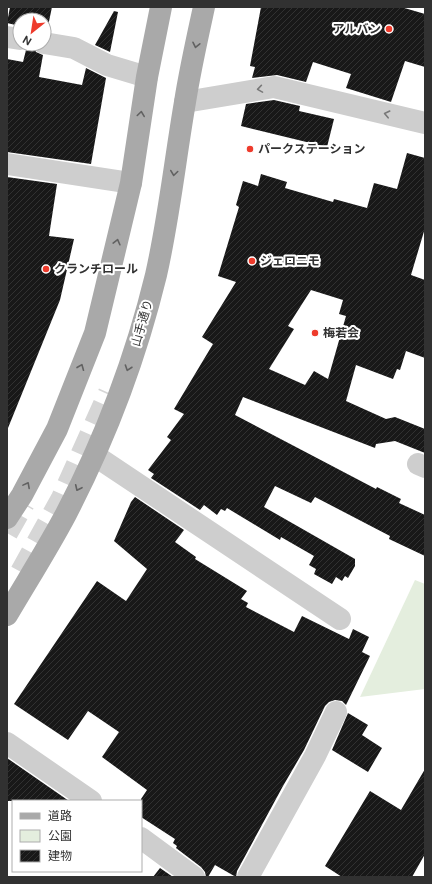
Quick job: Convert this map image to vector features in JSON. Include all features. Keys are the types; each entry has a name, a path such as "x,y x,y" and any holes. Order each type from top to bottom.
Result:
{"main road":[{"path":"7,518 22,495 57,429 95,333 131,183 146,77 161,7"},
{"name":"山手通り","path":"7,615 66,515 94,455 120,392 138,339 156,274 185,102 204,7"}],"street":[{"path":"52,44 74,48 107,64 146,77"},
{"path":"185,102 274,87 425,123"},
{"path":"7,164 131,183"},
{"path":"94,455 340,618"},
{"path":"248,877 315,756 336,712"},
{"path":"7,743 90,800"},
{"path":"142,839 194,877"}],"green space":[{"path":"415,580 425,584 425,689 360,697"}],"building":[{"path":"10,7 52,7 51,12 12,12 12,24 7,23"},
{"path":"261,7 401,7 425,14 425,67 405,61 391,102 346,88 351,74 313,62 306,82 277,75 252,78 255,67 250,66"},
{"path":"114,11 118,12 110,52 95,45"},
{"path":"26,52 36,52 43,55 39,77 82,85 86,68 106,78 91,164 7,152 7,59 23,62"},
{"path":"274,100 300,106 299,111 334,119 327,147 241,126 246,104"},
{"path":"407,153 425,158 425,228 411,275 425,280 425,358 406,351 400,370 397,369 393,379 356,365 346,401 386,419 395,417 425,429 425,453 395,441 376,444 375,448 243,397 235,415 376,489 377,487 401,499 399,503 425,515 425,556 389,539 390,536 315,497 311,503 275,486 264,507 355,559 355,566 348,578 345,576 342,581 336,577 332,584 314,574 316,569 309,565 314,556 281,537 280,540 227,508 225,511 221,509 217,515 204,505 200,510 151,478 154,474 148,470 171,440 167,437 184,414 174,409 213,344 202,337 236,282 218,276 239,207 236,205 243,181 258,186 261,174 287,182 285,188 333,202 334,199 367,208 374,183 397,189","holes":["311,290 343,300 339,314 346,316 328,379 314,371 305,385 269,369 294,329 288,326"]},
{"path":"7,177 57,184 49,236 74,239 60,300 8,428"},
{"path":"135,497 184,530 175,542 196,557 195,559 247,591 241,599 248,603 246,607 294,632 302,616 349,639 353,629 369,637 362,652 370,656 346,705 342,701 335,700 329,702 325,706 304,750 237,871 236,877 215,865 208,877 206,877 205,872 201,867 176,848 177,846 173,843 175,839 142,818 141,799 147,790 102,757 119,732 88,711 68,740 14,704 97,581 126,601 147,569 114,541 131,502"},
{"path":"348,713 368,725 362,735 382,748 368,772 332,750"},
{"path":"7,758 68,800 12,800 7,801"},
{"path":"425,769 425,854 412,877 342,877 325,866 370,791 401,810"},
{"path":"160,868 173,877 153,877"}],"tunnel":[{"path":"21,572 62,498 109,393"},
{"path":"7,533 24,503"}],"place":[{"name":"アルバン","path":"389,29"},
{"name":"パークステーション","path":"250,149"},
{"name":"ジェロニモ","path":"252,261"},
{"name":"クランチロール","path":"46,269"},
{"name":"梅若会","path":"315,333"}]}
